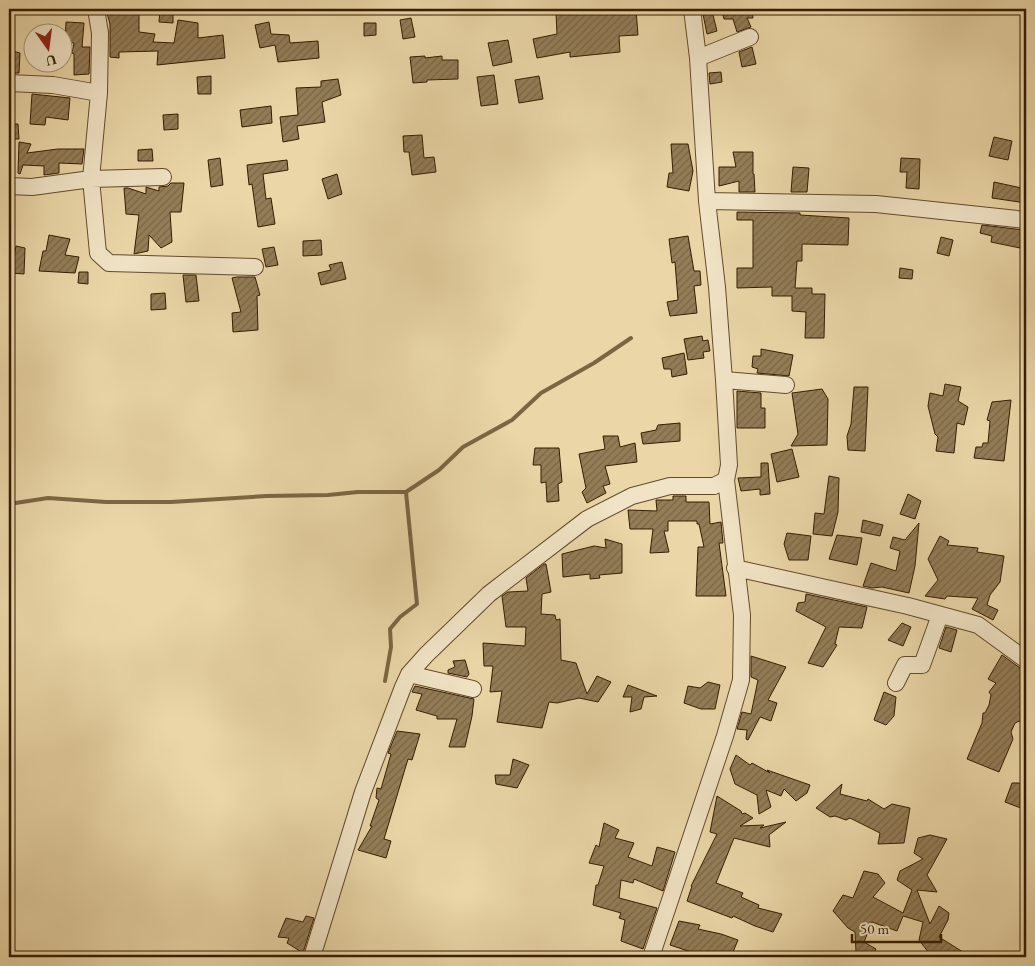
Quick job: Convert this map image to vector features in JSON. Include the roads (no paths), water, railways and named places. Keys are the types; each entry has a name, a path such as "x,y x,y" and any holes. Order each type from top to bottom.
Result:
{"street":[{"path":"96,9 100,34 99,93 91,178 98,253 109,264 255,267"},
{"path":"651,957 725,736 741,680 742,615 726,480 729,466 724,380 707,201 698,58 692,9"},
{"path":"698,58 750,37"},
{"path":"9,83 53,85 99,93"},
{"path":"9,186 32,187 91,178 162,177"},
{"path":"707,201 876,204 1026,220"},
{"path":"724,380 786,385"},
{"path":"312,957 362,792 403,686 410,674 426,655 489,594 587,519 632,496 670,486 714,486 726,480"},
{"path":"735,568 978,624 1026,660"},
{"path":"896,683 905,665 922,665 940,614"},
{"path":"410,674 472,688"}],"waterway":[{"path":"9,504 48,498 106,502 171,502 358,492 406,492 439,470 463,447 512,420 541,393 594,363 631,338"},
{"path":"385,681 391,647 390,629 400,617 417,604 406,492"}]}
